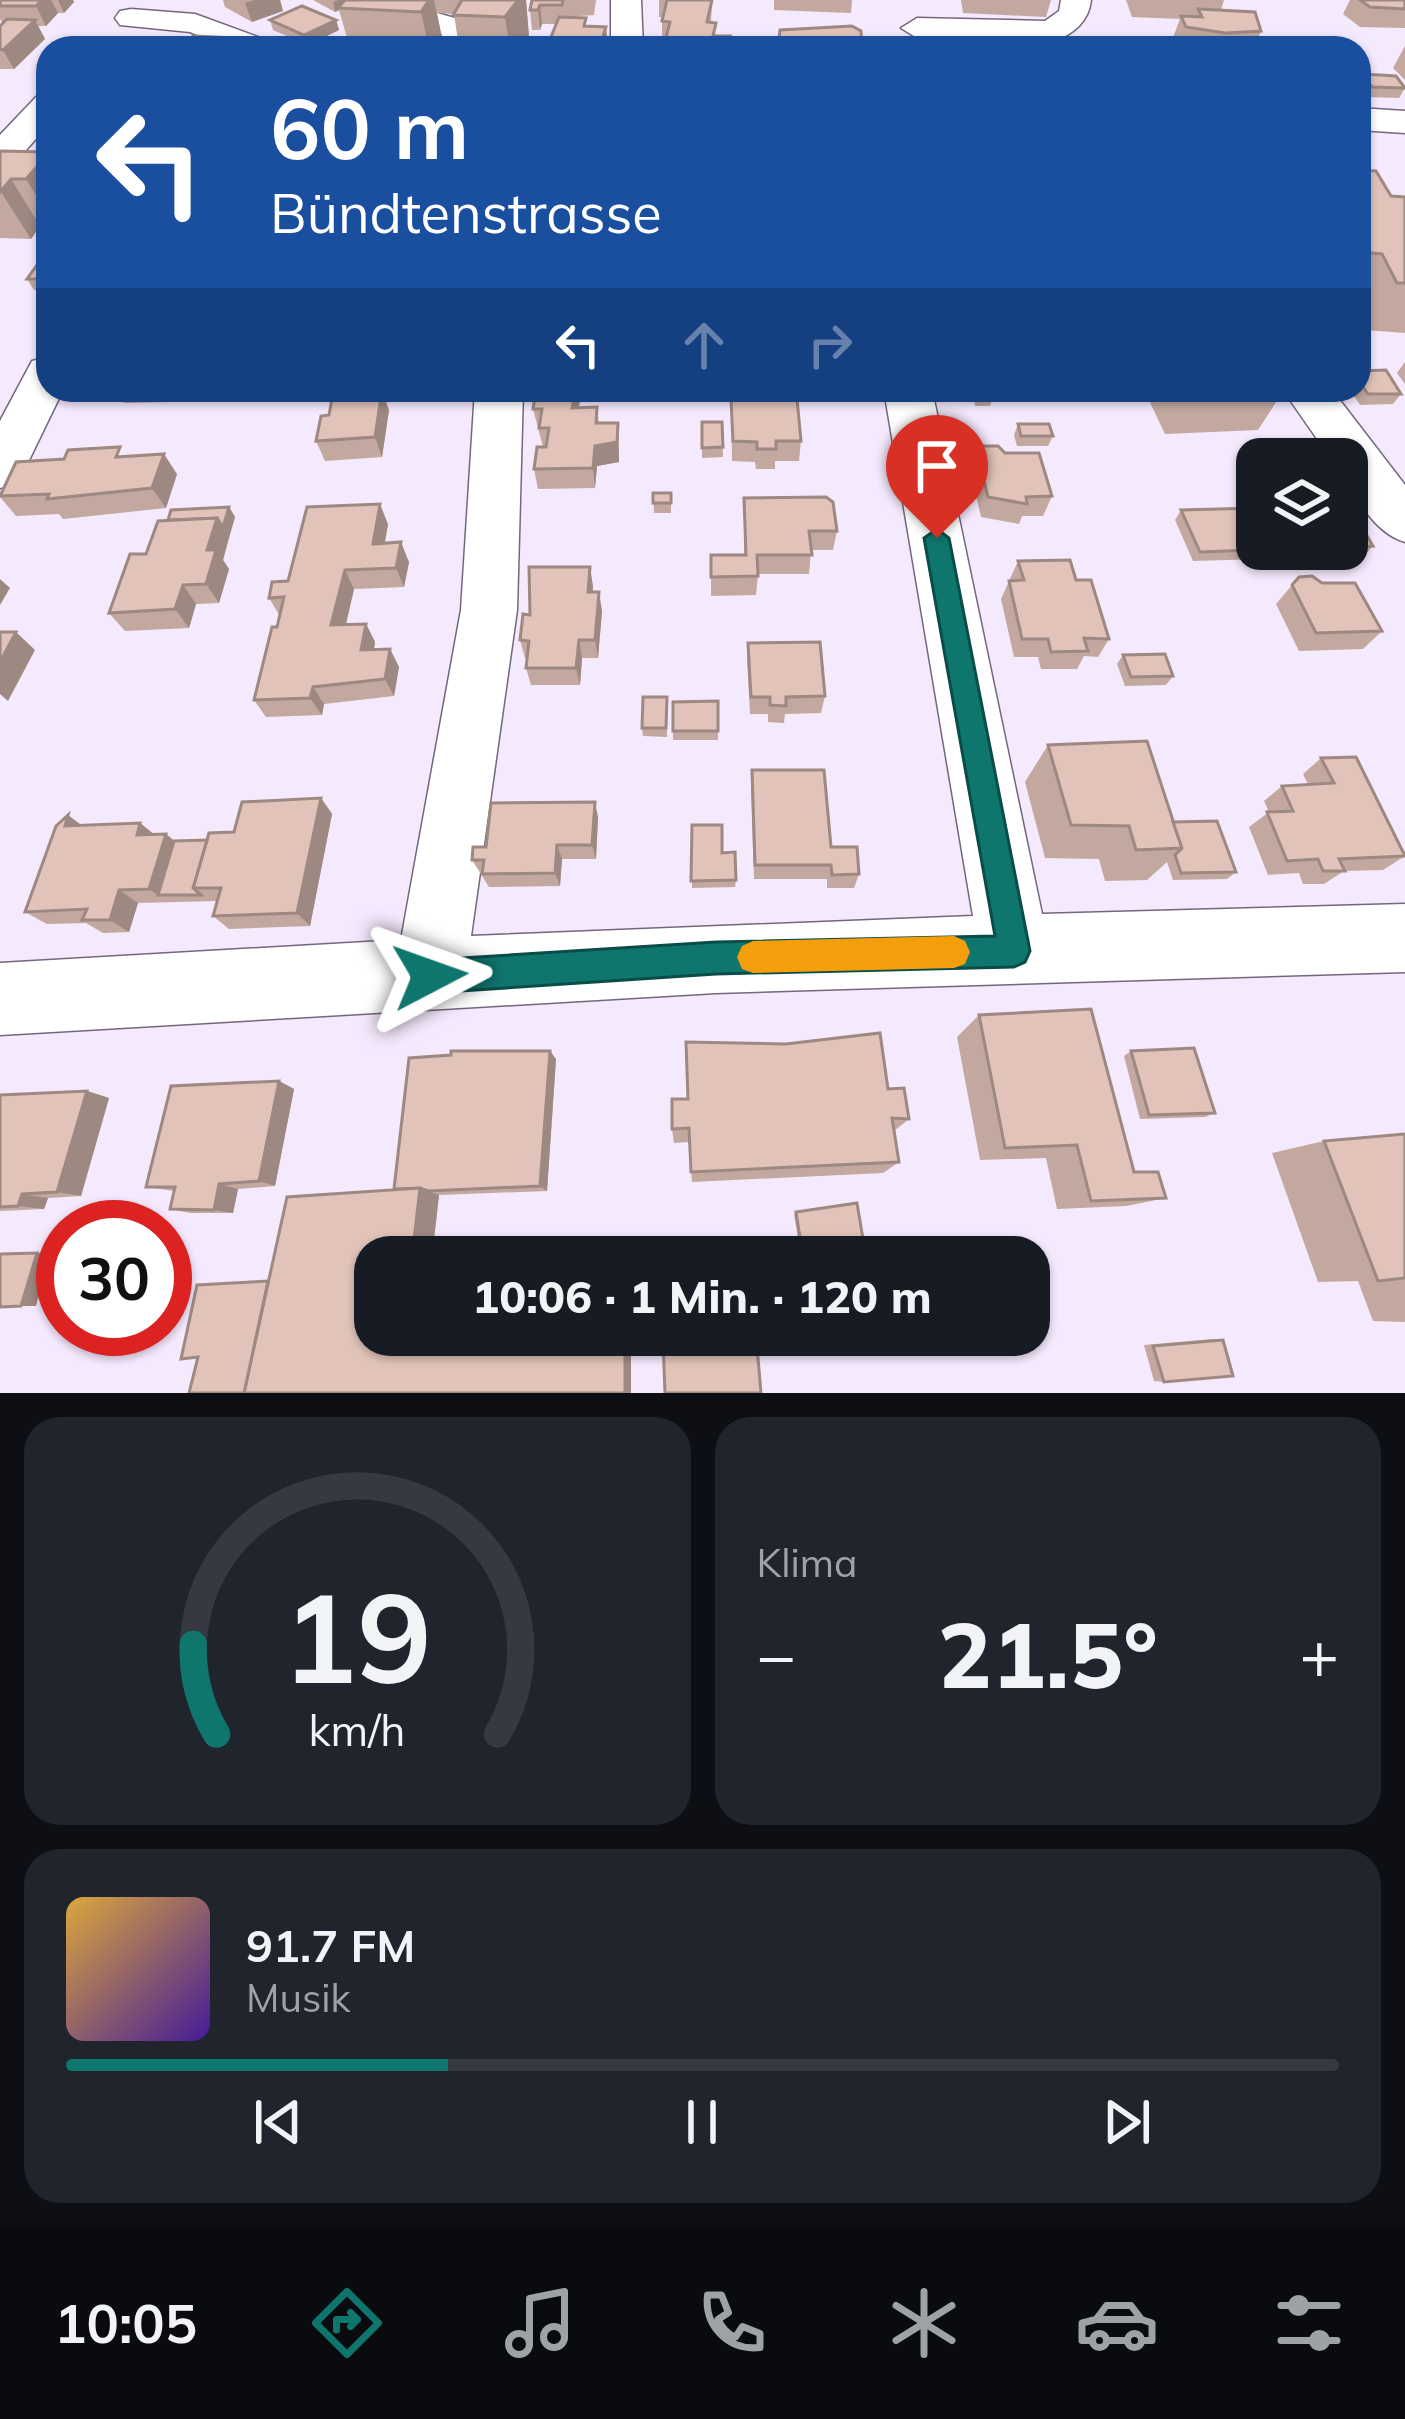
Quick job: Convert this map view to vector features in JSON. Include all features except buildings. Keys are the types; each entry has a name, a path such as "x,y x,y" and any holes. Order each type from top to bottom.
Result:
{"street":[{"path":"392,0 396,11 460,31"},
{"path":"626,0 627,36"},
{"path":"917,25 1053,31 1074,14 1076,0"},
{"path":"112,36 138,9 227,36"},
{"path":"0,157 36,117"},
{"path":"1371,120 1405,122"},
{"path":"0,470 36,396"},
{"path":"430,976 489,610 498,402"},
{"path":"910,402 1014,951"},
{"path":"1315,402 1405,523"},
{"path":"0,999 716,958 1405,938"}],"slow traffic":[{"path":"753,957 954,952"}],"route":[{"path":"430,976 716,958 1014,951 937,538"}]}
